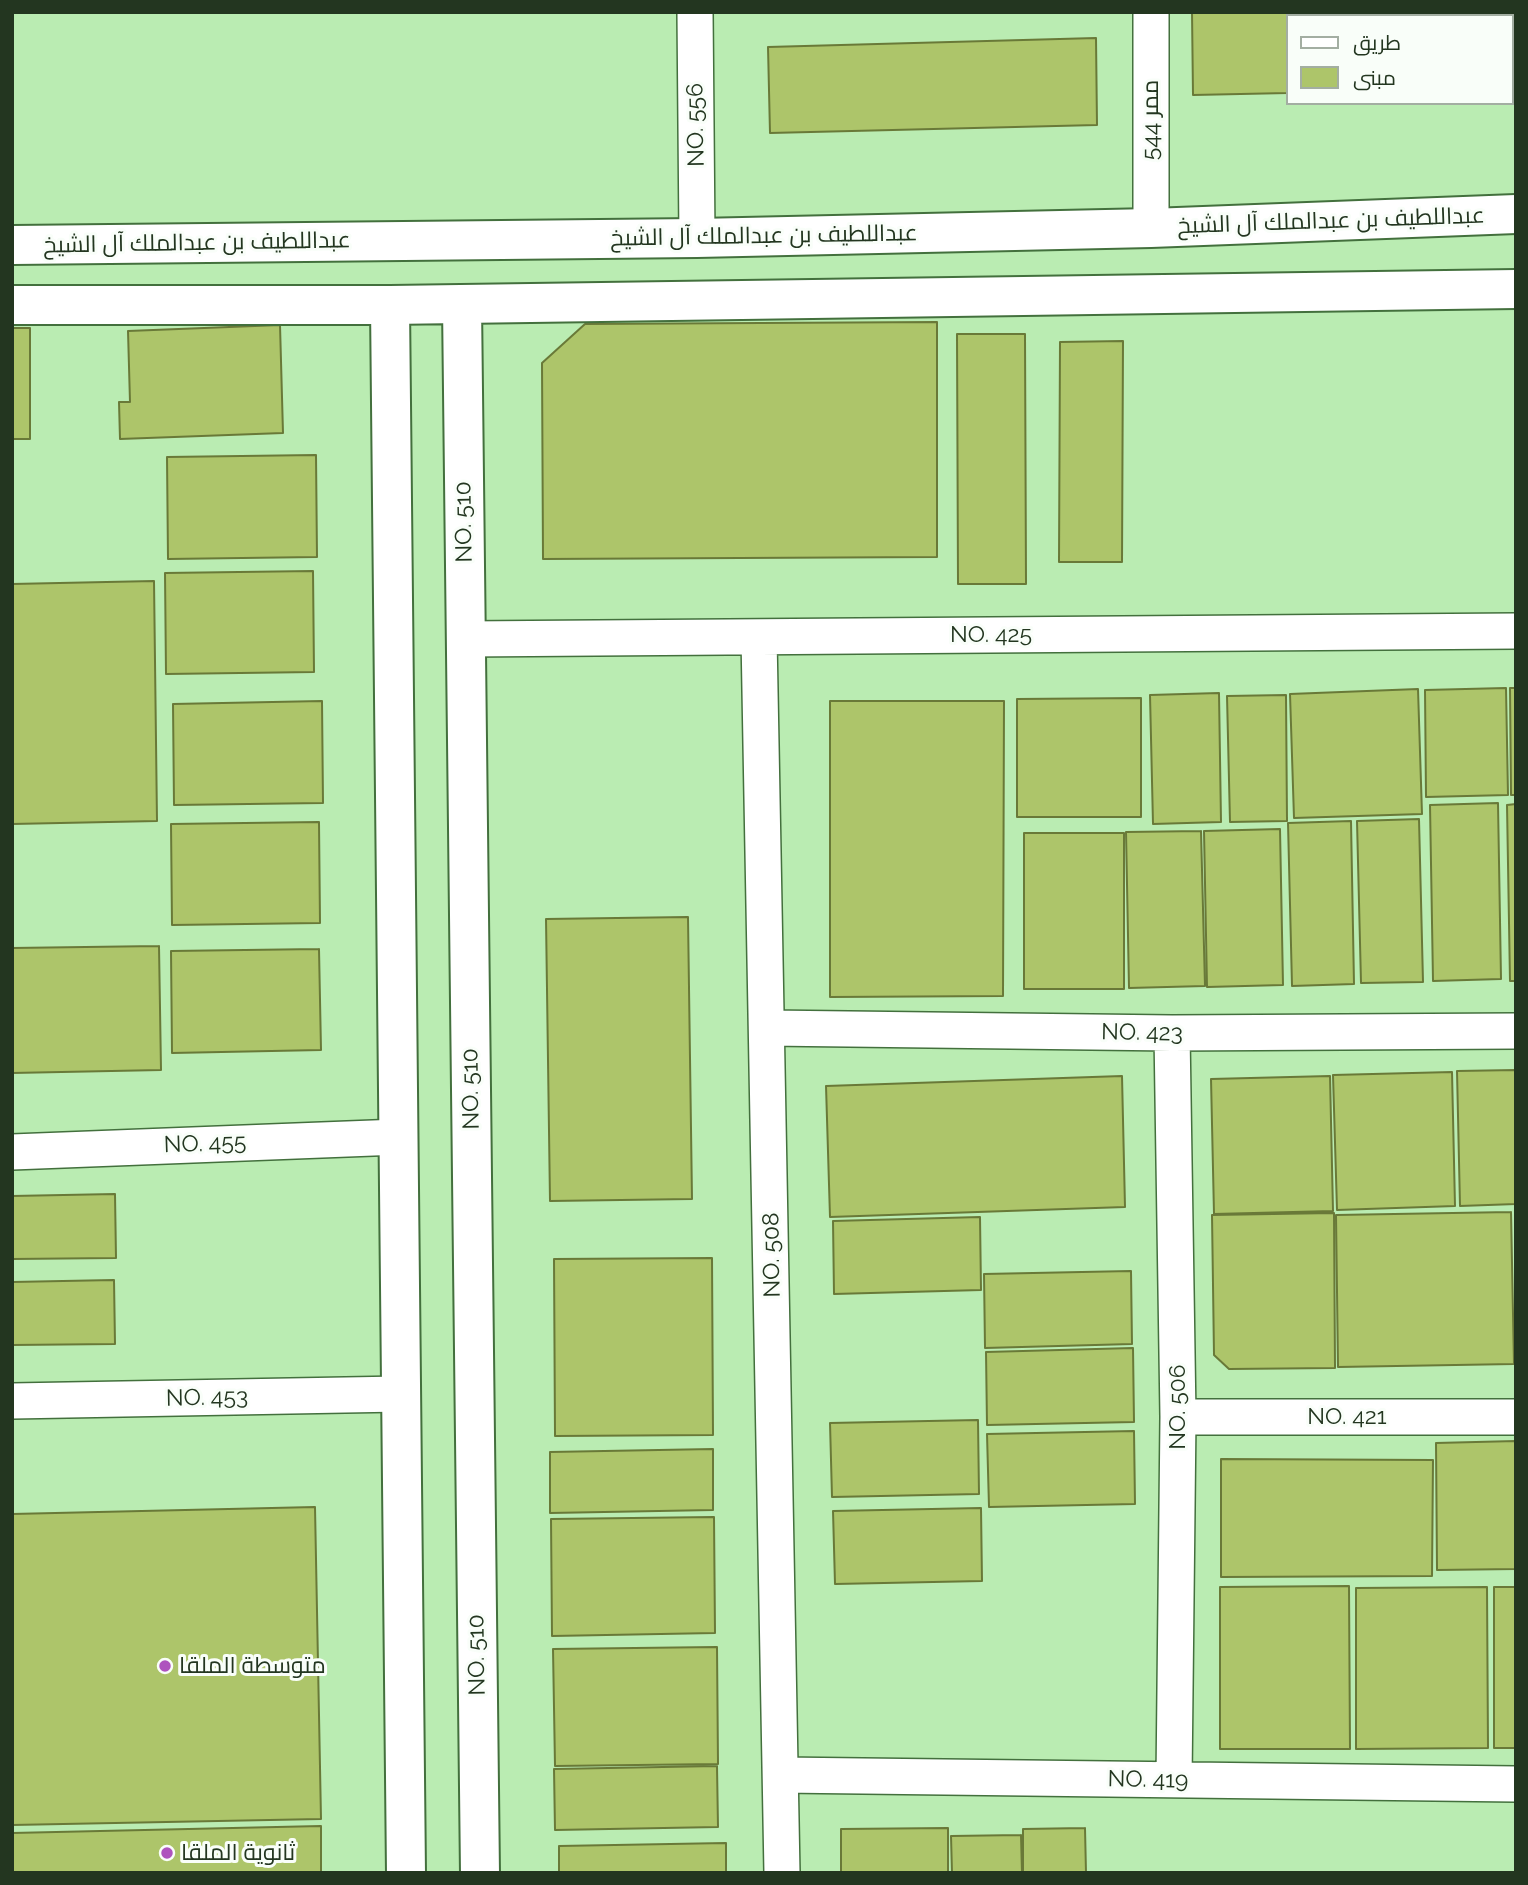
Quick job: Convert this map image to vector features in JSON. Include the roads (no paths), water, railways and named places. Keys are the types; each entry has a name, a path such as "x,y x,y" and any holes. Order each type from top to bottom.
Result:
{"street":[{"name":"NO. 556","path":"695,12 697,238"},
{"name":"ممر 544","path":"1151,12 1151,228"},
{"name":"عبداللطيف بن عبدالملك آل الشيخ","path":"12,245 697,238 1151,228 1516,214"},
{"path":"12,305 390,305 1516,289"},
{"name":"NO. 510","path":"462,304 480,1873"},
{"path":"390,305 406,1873"},
{"path":"390,372 396,349 406,334 421,329 438,333 462,368"},
{"name":"NO. 425","path":"466,639 1516,631"},
{"name":"NO. 508","path":"759,637 782,1873"},
{"name":"NO. 423","path":"768,1028 1172,1033 1516,1031"},
{"name":"NO. 506","path":"1172,1033 1178,1417 1174,1780"},
{"name":"NO. 455","path":"12,1152 398,1137"},
{"name":"NO. 453","path":"12,1401 401,1394"},
{"name":"NO. 421","path":"1178,1417 1516,1417"},
{"name":"NO. 419","path":"781,1775 1516,1784"}],"place":[{"name":"متوسطة الملقا","path":"165,1666"},
{"name":"ثانوية الملقا","path":"167,1853"}]}
